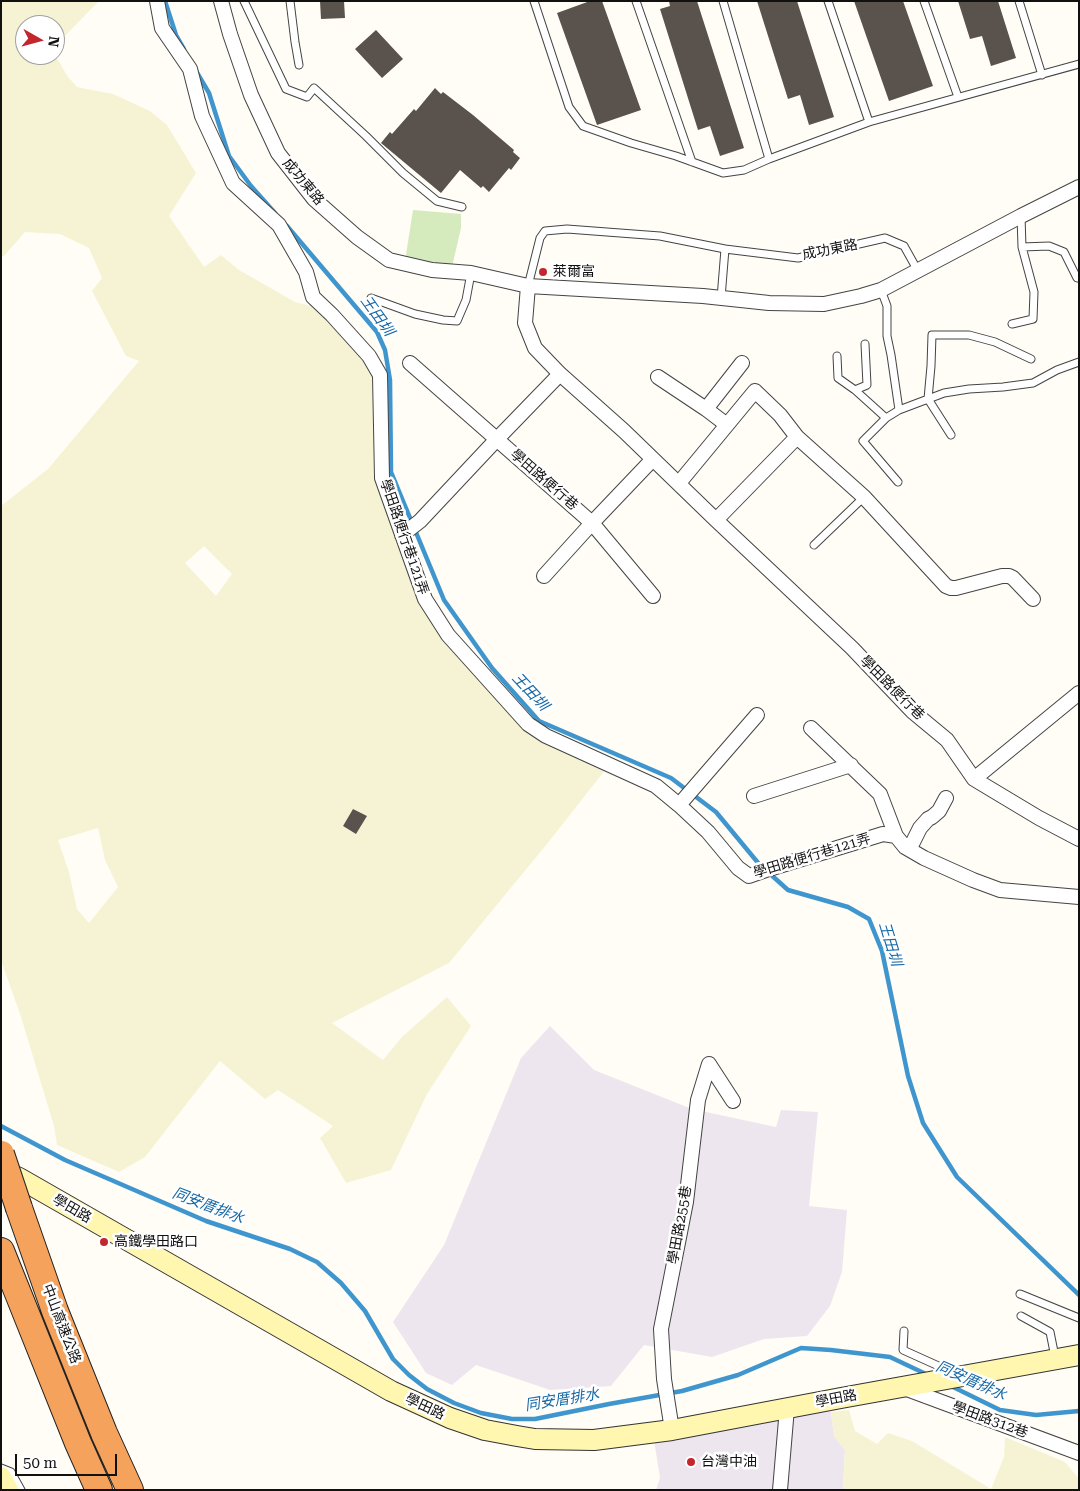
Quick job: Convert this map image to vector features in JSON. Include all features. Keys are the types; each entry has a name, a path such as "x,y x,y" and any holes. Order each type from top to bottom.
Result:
{"highway":[{"name":"中山高速公路","path":"1,1154 55,1311 104,1433 130,1490"},
{"name":"中山高速公路","path":"1,1251 78,1443 100,1490"}],"main road":[{"name":"學田路","path":"1,1170 391,1391 450,1418 485,1430 535,1439 594,1440 670,1421 787,1408 961,1376"},
{"path":"961,1376 1079,1355"},
{"path":"1,1478 8,1490"}],"street":[{"name":"學田路便行巷121弄","path":"157,1 162,28 190,69 202,116 233,182 279,225 306,272 312,297 332,315 369,356 380,375 382,478 425,599 448,635 528,724 546,736 656,786 679,804 708,832 738,868 749,876 883,834 896,836"},
{"name":"成功東路","path":"221,1 251,95 278,153 314,199 357,237 389,260 432,270 471,273 528,286 721,298 769,303 824,304 880,290 1079,187"},
{"name":"學田路便行巷","path":"528,286 525,323 535,348 560,374 624,431 852,648 912,711 946,740 974,779 1039,818 1079,839"},
{"path":"706,409 742,362"},
{"name":"學田路便行巷","path":"410,363 592,523 653,596"},
{"name":"學田路便行巷","path":"402,535 420,521 496,439 560,374"},
{"path":"658,377 706,409 726,425"},
{"path":"679,483 754,390 780,415 797,436 864,497 946,586 956,588 1002,576 1009,576 1014,578 1033,599"},
{"path":"716,520 797,436"},
{"path":"544,576 653,459"},
{"path":"974,779 1079,693"},
{"path":"679,804 757,715"},
{"path":"811,728 880,794 896,836 905,847 924,858 1000,890 1079,897"},
{"path":"754,796 850,765"},
{"path":"905,847 912,844 920,828 939,811 946,798"},
{"name":"學田路255巷","path":"670,1421 660,1329 686,1202 698,1100 709,1064 732,1101"},
{"name":"學田路312巷","path":"900,1387 1079,1453"},
{"path":"780,1490 787,1408"}],"lane":[{"path":"244,1 286,89 307,97 314,88 403,173 436,201 462,207"},
{"path":"290,1 299,65"},
{"path":"534,1 569,107 583,126 631,144 723,173 744,170 869,122 1079,64"},
{"path":"636,1 692,162"},
{"path":"724,1 769,159"},
{"path":"828,1 869,122"},
{"path":"924,1 958,97"},
{"path":"1019,1 1042,75"},
{"path":"1012,324 1033,319 1034,292 1022,247 1021,216"},
{"name":"成功東路","path":"528,286 540,238 545,231 567,229 660,236 725,249 798,258 885,238 904,246 918,271"},
{"path":"1022,247 1049,246 1064,252 1077,278 1079,278"},
{"path":"721,298 725,249"},
{"path":"371,298 415,314 457,321 466,300 471,273"},
{"path":"880,290 887,306 887,336 892,355 898,410"},
{"path":"951,435 928,399 932,366 932,335 969,335 995,342 1031,360"},
{"path":"855,390 867,385 865,344"},
{"path":"837,356 838,378 855,390 886,418"},
{"path":"898,482 863,441 886,418 898,410 944,393 1033,383 1057,370 1079,362"},
{"path":"814,545 864,497"},
{"path":"1020,1294 1079,1318"},
{"path":"1020,1316 1050,1332 1056,1359"},
{"path":"904,1331 903,1350 961,1376"},
{"path":"1,1468 12,1472 21,1490"}],"shaded area":[{"path":"1,1 99,1 65,36 65,15 15,15 15,65 61,65 77,87 113,94 150,111 167,125 196,173 169,216 204,267 221,255 239,270 295,302 327,310 380,375 382,478 430,607 528,724 609,765 449,963 332,1023 383,1060 402,1037 447,997 471,1026 427,1094 391,1170 346,1183 320,1138 333,1126 278,1090 265,1099 220,1061 145,1157 119,1172 57,1145 54,1126 21,1017 1,960 1,506 48,469 139,361 126,356 92,291 102,278 89,248 60,234 25,232 4,256 1,256","holes":["204,546 232,574 216,596 185,563","353,809 366,817 356,834 343,826","98,828 105,860 118,887 89,923 77,909 69,872 58,840"]},
{"path":"550,1026 594,1070 692,1109 776,1127 781,1110 818,1112 809,1206 847,1210 842,1272 830,1306 807,1336 764,1339 712,1357 644,1345 611,1386 550,1390 476,1365 452,1385 426,1373 393,1322 444,1245 521,1058"},
{"path":"820,1409 831,1412 834,1436 845,1450 843,1490 656,1490 660,1478 654,1440"},
{"path":"849,1410 855,1431 877,1444 888,1433 912,1441 991,1489 1004,1457 1005,1437 1065,1462 1079,1479 1079,1490 843,1490 845,1450 834,1436 831,1412"}],"green space":[{"path":"413,210 461,214 461,228 452,267 405,261"}],"building":[{"path":"320,1 344,1 345,18 321,19"},
{"path":"590,1 602,1 641,110 597,125 557,13"},
{"path":"669,1 697,1 744,148 720,156 710,126 698,130 660,9 670,6"},
{"path":"757,1 797,1 834,117 809,125 800,95 788,99"},
{"path":"854,1 903,1 933,86 889,101"},
{"path":"958,1 998,1 1016,58 991,66 982,36 970,39"},
{"path":"376,30 403,59 382,78 355,49"},
{"path":"435,88 473,115 514,150 513,152 520,158 489,192 483,186 481,188 460,170 441,193 381,143 390,132 392,134 414,109 416,111"},
{"path":"353,809 367,816 356,834 343,826"}],"waterway":[{"name":"王田圳","path":"165,1 176,35 184,49"},
{"name":"王田圳","path":"196,71 209,93 229,156 251,186 275,213"},
{"name":"王田圳","path":"287,226 377,332 385,350 390,380 391,472 444,600 492,668 539,721 671,778 716,812 759,864 788,890 848,907 869,919 882,951 908,1076 923,1123 957,1177 1079,1295"},
{"name":"同安厝排水","path":"1,1126 65,1160 206,1221 290,1249 317,1262 341,1283 365,1311 393,1359 409,1375 427,1389 454,1403 481,1413 512,1419 535,1419 682,1391 738,1375 801,1348 890,1357 928,1375"},
{"name":"同安厝排水","path":"951,1386 1000,1410 1036,1415 1079,1411"}],"place":[{"name":"萊爾富","path":"543,272"},
{"name":"高鐵學田路口","path":"104,1242"},
{"name":"台灣中油","path":"691,1462"}]}
